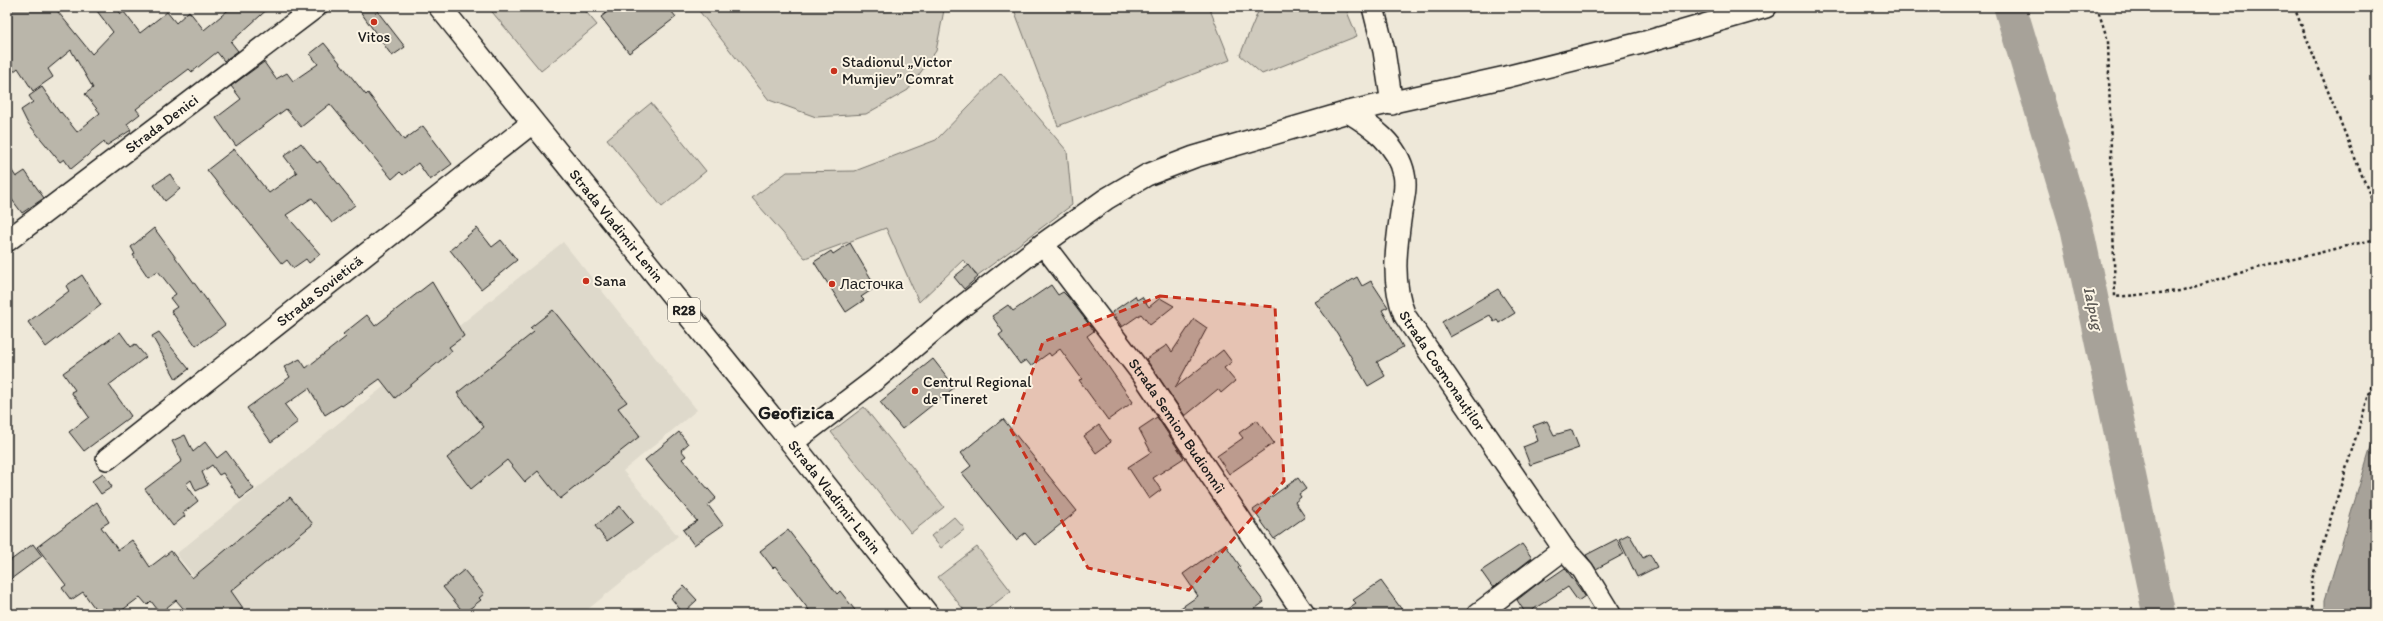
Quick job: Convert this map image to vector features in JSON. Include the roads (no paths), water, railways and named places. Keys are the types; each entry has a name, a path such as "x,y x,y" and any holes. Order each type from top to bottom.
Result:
{"main road":[{"name":"Strada Vladimir Lenin","path":"440,7 927,614"}],"street":[{"name":"Strada Denici","path":"7,241 316,7"},
{"path":"1374,7 1384,51 1392,104"},
{"path":"792,444 876,379 955,312 1043,244 1106,199 1146,175 1194,157 1348,112 1392,104 1622,48 1766,7"},
{"name":"Strada Cosmonauților","path":"1348,112 1368,124 1388,143 1399,159 1405,175 1405,190 1395,265 1400,303 1405,316 1564,549 1583,570 1610,614"},
{"name":"Strada Sovietică","path":"107,459 532,123"},
{"name":"Strada Semion Budionnîi","path":"1043,244 1146,379 1304,614"},
{"path":"1478,614 1564,549"}],"waterway":[{"name":"Ialpug","path":"2010,7 2077,229 2159,614"}],"place":[{"name":"Vitos","path":"374,22"},
{"name":"Stadionul „Victor Mumjiev” Comrat","path":"834,71"},
{"name":"Sana","path":"586,281"},
{"name":"Ласточка","path":"832,284"},
{"name":"Centrul Regional de Tineret","path":"915,391"}],"district":[{"name":"Geofizica","path":"796,412"}]}
